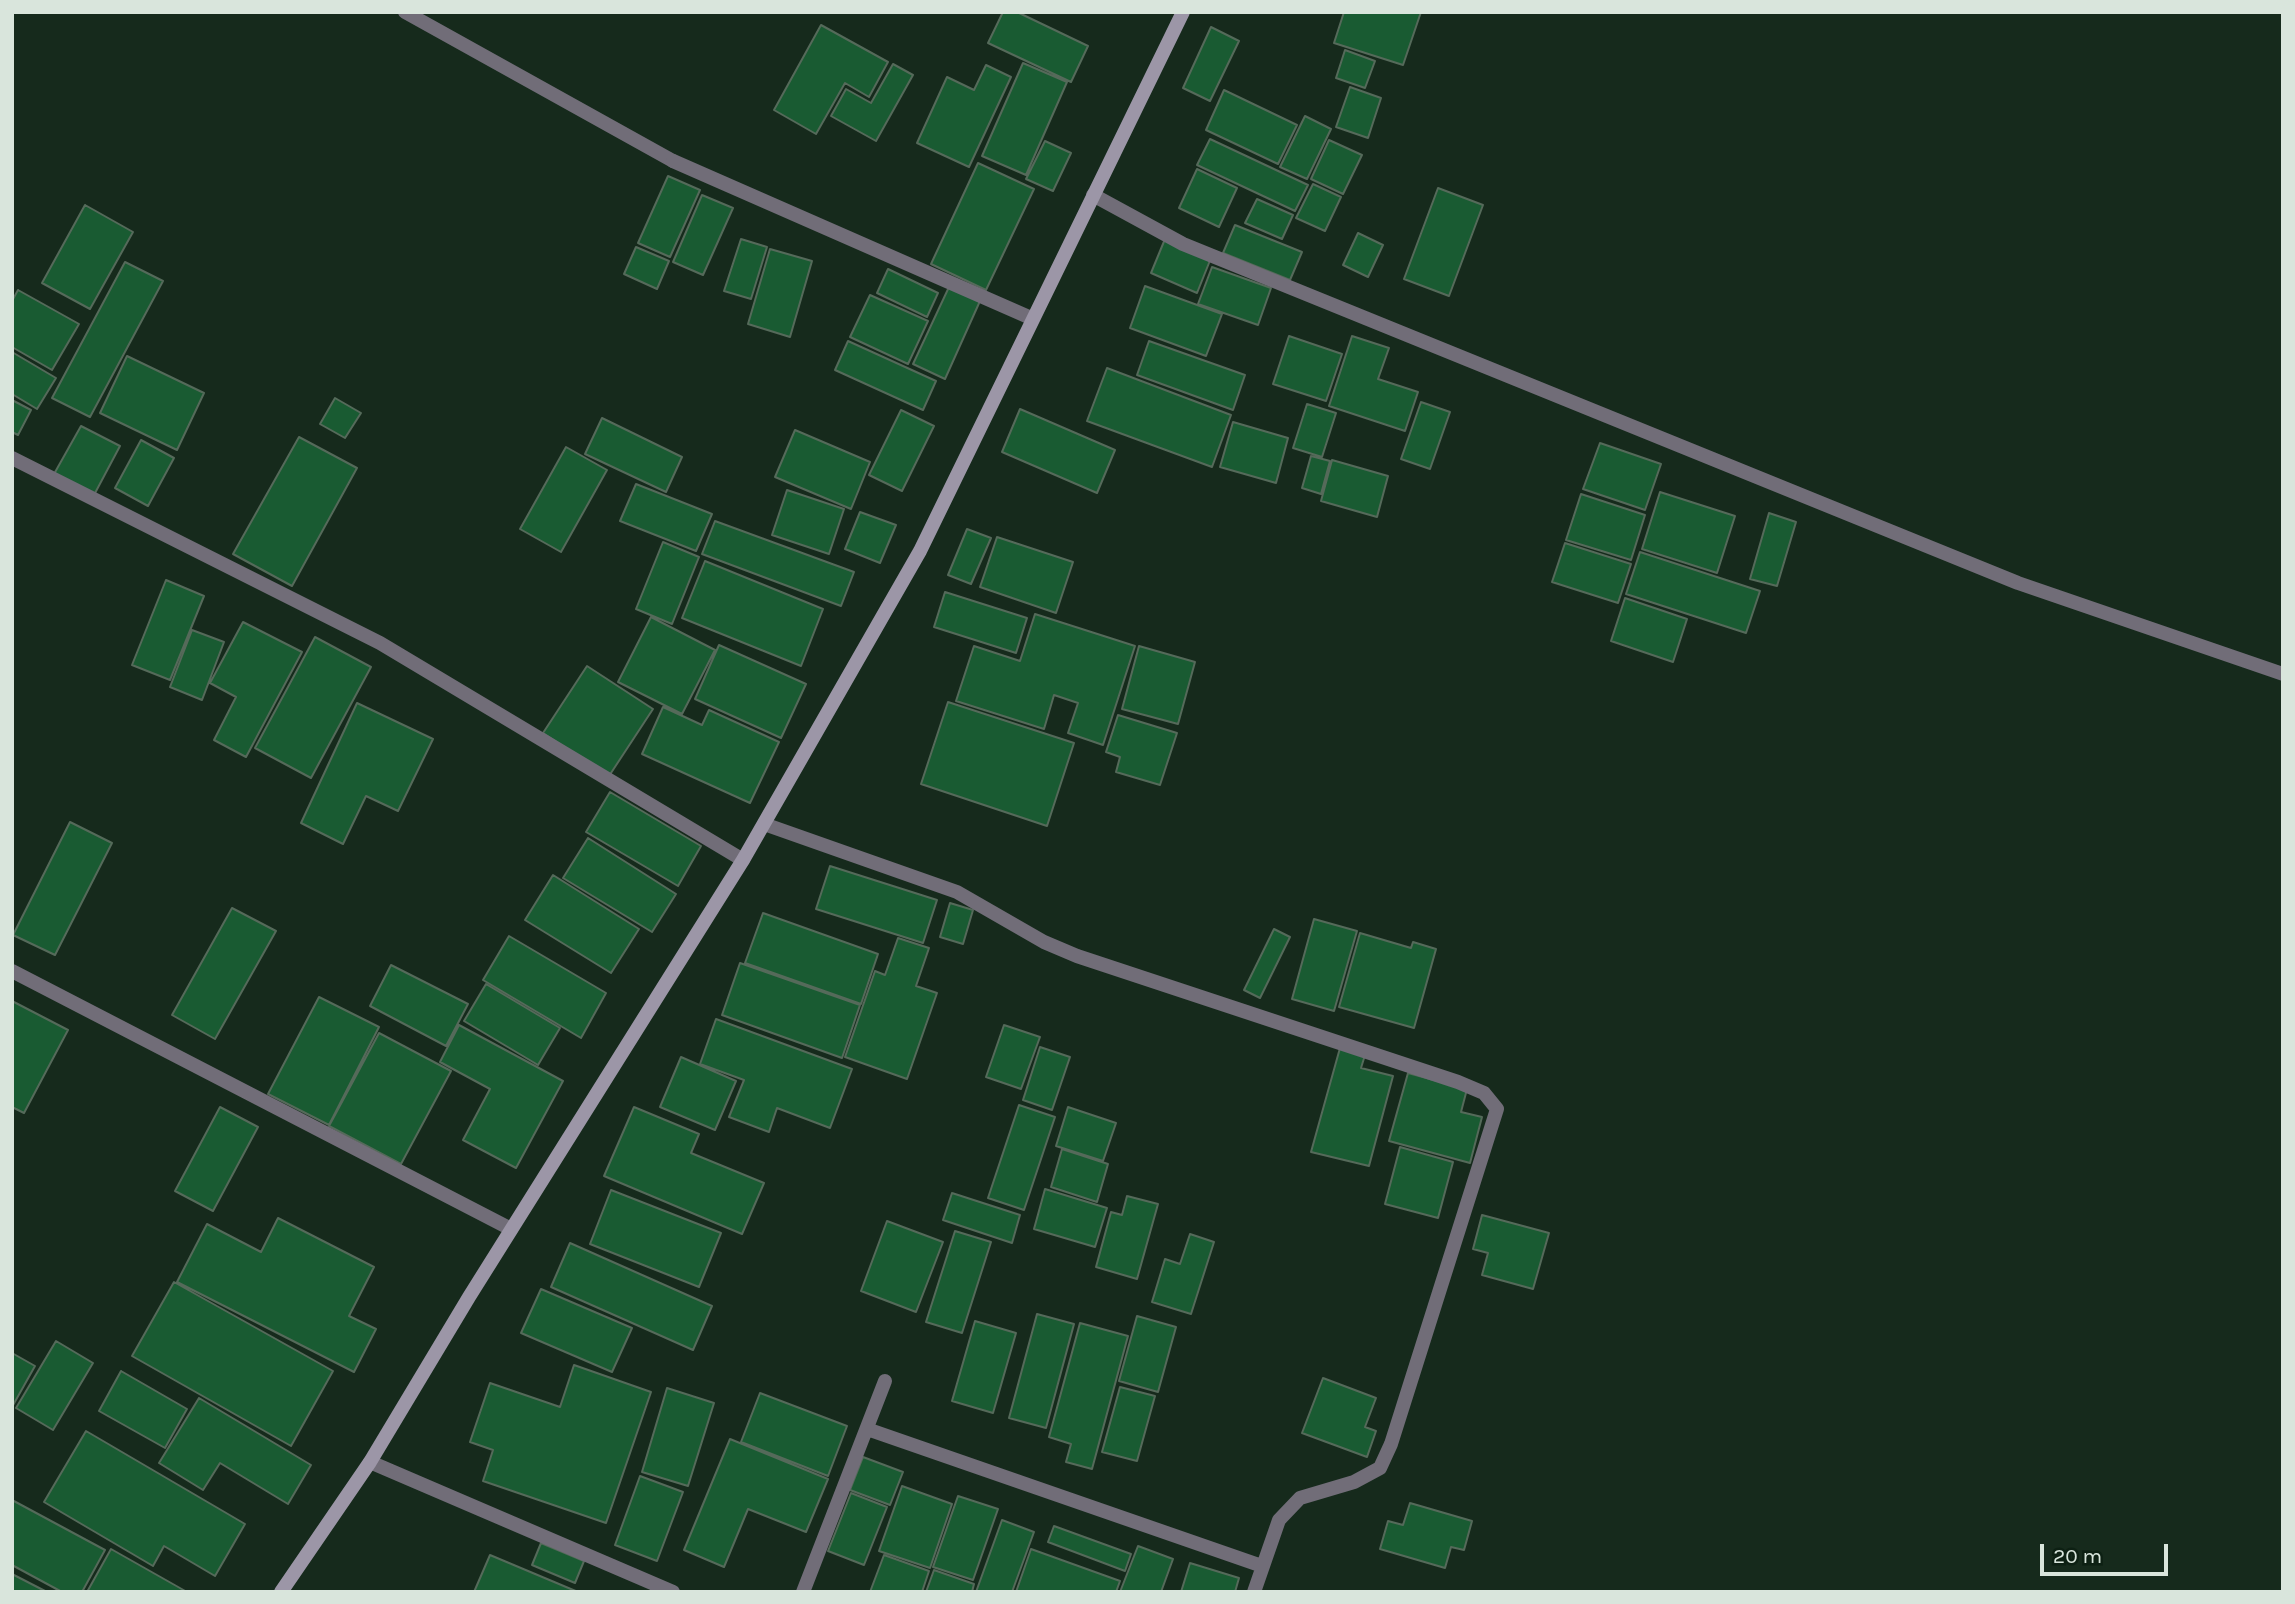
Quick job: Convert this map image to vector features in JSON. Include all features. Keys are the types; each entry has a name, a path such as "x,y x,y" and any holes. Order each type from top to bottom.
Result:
{"street":[{"path":"405,12 673,161 1031,318"},
{"path":"281,1592 370,1462 511,1230 743,860 920,551 1031,318 1183,12"},
{"path":"1093,195 1183,244 1992,573 2191,645 2283,674"},
{"path":"12,458 380,643 743,860"},
{"path":"764,824 957,892 1044,942 1077,956 1458,1082 1484,1093 1496,1109 1391,1444 1380,1468 1354,1482 1300,1498 1279,1520 1254,1592"},
{"path":"12,971 511,1230"},
{"path":"803,1592 885,1381"},
{"path":"867,1429 1262,1566"},
{"path":"370,1462 673,1592"}],"building":[{"path":"1003,12 1017,12 1088,46 1071,82 988,43"},
{"path":"1344,12 1421,12 1403,65 1334,43"},
{"path":"821,25 888,62 869,97 845,83 816,134 774,110"},
{"path":"1211,27 1239,41 1210,101 1183,88"},
{"path":"1345,50 1375,61 1365,88 1336,78"},
{"path":"1023,63 1067,82 1026,175 982,156"},
{"path":"893,64 913,75 876,141 831,116 846,89 871,103"},
{"path":"986,65 1011,77 969,167 917,143 947,77 974,90"},
{"path":"1350,87 1381,98 1368,138 1336,127"},
{"path":"1224,90 1297,125 1278,164 1206,130"},
{"path":"1305,116 1331,129 1307,179 1280,167"},
{"path":"1210,139 1308,185 1295,211 1197,165"},
{"path":"1329,140 1362,155 1343,194 1311,179"},
{"path":"1045,141 1071,153 1053,191 1026,179"},
{"path":"978,163 1034,189 986,290 931,264"},
{"path":"1197,169 1237,188 1219,227 1179,208"},
{"path":"668,176 700,190 670,257 638,243"},
{"path":"1313,184 1341,197 1325,231 1296,218"},
{"path":"1438,188 1483,205 1449,296 1404,279"},
{"path":"702,195 733,208 703,275 673,262"},
{"path":"1257,199 1293,215 1282,239 1245,223"},
{"path":"85,205 133,232 90,309 42,283"},
{"path":"1235,225 1302,252 1290,280 1223,253"},
{"path":"1358,233 1383,245 1368,277 1343,265"},
{"path":"741,239 767,247 751,299 724,291"},
{"path":"1165,239 1211,258 1197,293 1151,273"},
{"path":"636,247 669,261 657,289 624,274"},
{"path":"770,249 812,261 790,337 748,324"},
{"path":"125,262 163,281 90,417 52,398"},
{"path":"1212,267 1271,288 1258,325 1198,304"},
{"path":"888,269 938,293 927,317 877,293"},
{"path":"1145,286 1222,314 1206,356 1130,328"},
{"path":"949,287 980,301 945,379 913,364"},
{"path":"18,290 79,324 52,370 12,347 12,301"},
{"path":"870,295 928,321 908,364 850,337"},
{"path":"1289,336 1342,354 1326,401 1273,384"},
{"path":"1352,336 1389,348 1378,379 1418,392 1405,431 1329,406"},
{"path":"848,341 936,381 923,410 835,370"},
{"path":"1149,341 1245,375 1233,410 1137,375"},
{"path":"12,352 56,378 37,409 12,394"},
{"path":"127,356 204,393 177,450 100,413"},
{"path":"1107,368 1231,415 1212,467 1087,421"},
{"path":"335,398 361,413 345,438 320,424"},
{"path":"12,400 31,410 18,435 12,432"},
{"path":"1421,402 1450,412 1430,469 1401,459"},
{"path":"1307,404 1336,413 1322,457 1293,448"},
{"path":"1020,409 1115,450 1097,493 1002,452"},
{"path":"901,410 934,426 902,491 869,475"},
{"path":"602,418 682,457 666,492 585,454"},
{"path":"1233,422 1288,438 1276,483 1220,467"},
{"path":"81,426 120,446 94,495 54,474"},
{"path":"795,430 870,462 851,509 775,477"},
{"path":"299,437 357,468 292,586 233,554"},
{"path":"141,440 174,458 148,506 115,488"},
{"path":"1600,443 1661,464 1645,510 1583,489"},
{"path":"566,447 607,470 561,552 520,529"},
{"path":"1311,456 1330,461 1321,494 1302,488"},
{"path":"1332,460 1388,476 1377,517 1321,501"},
{"path":"636,484 712,514 696,551 620,521"},
{"path":"787,490 844,509 829,554 772,535"},
{"path":"1660,492 1735,516 1717,573 1642,549"},
{"path":"1581,494 1645,515 1631,560 1566,540"},
{"path":"860,512 896,525 880,563 845,549"},
{"path":"1769,513 1796,522 1777,586 1750,579"},
{"path":"715,521 854,572 841,606 702,554"},
{"path":"967,529 991,538 971,584 948,575"},
{"path":"997,537 1073,562 1056,613 980,587"},
{"path":"663,542 699,557 672,624 636,609"},
{"path":"1565,543 1631,564 1618,603 1552,582"},
{"path":"1640,552 1760,591 1746,633 1626,594"},
{"path":"705,561 823,609 801,666 682,618"},
{"path":"166,580 204,596 170,680 132,665"},
{"path":"945,592 1027,618 1016,653 934,627"},
{"path":"1625,598 1687,619 1673,662 1611,641"},
{"path":"1035,614 1135,646 1103,745 1068,733 1078,703 1054,695 1044,729 956,701 974,646 1020,661"},
{"path":"651,617 715,650 682,714 618,682"},
{"path":"243,622 302,652 246,757 214,740 236,697 210,683"},
{"path":"192,630 224,642 202,700 170,687"},
{"path":"315,637 371,667 311,778 255,748"},
{"path":"719,645 806,684 781,738 695,699"},
{"path":"1139,646 1195,662 1178,724 1122,709"},
{"path":"587,666 653,709 609,776 543,733"},
{"path":"948,702 1074,743 1047,826 921,784"},
{"path":"357,703 433,739 398,811 366,796 343,844 301,823"},
{"path":"663,707 702,725 709,710 779,742 750,803 642,754"},
{"path":"1118,715 1177,733 1160,785 1116,772 1120,757 1106,752"},
{"path":"610,792 701,846 678,886 586,832"},
{"path":"70,822 112,843 55,955 13,935"},
{"path":"588,838 676,894 652,932 563,878"},
{"path":"830,866 937,900 923,943 816,909"},
{"path":"553,875 639,929 611,973 525,920"},
{"path":"950,903 973,910 963,944 940,937"},
{"path":"232,908 276,931 215,1039 172,1015"},
{"path":"763,913 878,954 861,1004 745,963"},
{"path":"1314,919 1357,931 1334,1011 1292,999"},
{"path":"1274,929 1290,937 1260,998 1244,990"},
{"path":"1360,933 1411,948 1413,942 1436,949 1414,1028 1339,1007"},
{"path":"509,936 606,993 581,1038 483,980"},
{"path":"898,938 929,948 916,986 937,993 907,1079 845,1057 875,971 885,975"},
{"path":"740,963 860,1005 842,1058 722,1015"},
{"path":"391,965 468,1004 446,1046 370,1006"},
{"path":"486,984 560,1028 538,1065 464,1021"},
{"path":"319,997 379,1027 329,1125 268,1094"},
{"path":"12,1001 68,1030 24,1113 12,1107"},
{"path":"716,1019 852,1069 830,1128 777,1108 769,1132 729,1117 744,1080 700,1064"},
{"path":"459,1025 563,1081 516,1168 463,1140 490,1089 440,1062"},
{"path":"1004,1025 1040,1037 1021,1089 986,1077"},
{"path":"379,1033 451,1071 401,1164 329,1126"},
{"path":"1040,1047 1070,1057 1052,1110 1023,1100"},
{"path":"1340,1048 1365,1055 1361,1068 1393,1076 1369,1166 1311,1152"},
{"path":"681,1057 736,1081 715,1130 660,1107"},
{"path":"1408,1073 1467,1089 1461,1112 1482,1117 1470,1163 1389,1141"},
{"path":"1019,1105 1055,1117 1024,1210 988,1198"},
{"path":"220,1107 258,1127 213,1211 175,1191"},
{"path":"634,1107 699,1134 691,1153 764,1183 742,1234 604,1176"},
{"path":"1068,1107 1116,1123 1103,1161 1056,1146"},
{"path":"1400,1147 1453,1162 1438,1218 1385,1204"},
{"path":"1062,1149 1108,1164 1097,1202 1051,1187"},
{"path":"1045,1189 1107,1208 1095,1247 1034,1229"},
{"path":"611,1190 721,1233 699,1287 590,1244"},
{"path":"952,1193 1020,1215 1012,1243 943,1220"},
{"path":"1127,1196 1158,1204 1137,1279 1096,1267 1111,1212 1122,1215"},
{"path":"1482,1215 1549,1233 1533,1289 1482,1275 1488,1253 1473,1249"},
{"path":"278,1218 374,1267 349,1316 376,1329 354,1372 177,1282 207,1224 261,1252"},
{"path":"887,1221 943,1242 916,1312 861,1291"},
{"path":"955,1231 991,1242 962,1333 926,1322"},
{"path":"1190,1234 1214,1242 1191,1314 1152,1302 1165,1259 1180,1264"},
{"path":"570,1243 712,1306 693,1350 551,1287"},
{"path":"174,1282 333,1371 291,1446 132,1356"},
{"path":"541,1289 632,1328 612,1372 521,1333"},
{"path":"1037,1314 1074,1324 1046,1428 1009,1418"},
{"path":"1137,1316 1176,1327 1158,1392 1119,1381"},
{"path":"975,1321 1016,1333 993,1413 952,1401"},
{"path":"1080,1323 1128,1336 1092,1469 1066,1462 1071,1444 1049,1437"},
{"path":"56,1341 93,1363 53,1430 16,1408"},
{"path":"12,1353 35,1366 12,1407"},
{"path":"574,1365 651,1392 606,1523 483,1481 493,1450 470,1442 490,1383 560,1407"},
{"path":"121,1371 187,1409 165,1448 99,1411"},
{"path":"1323,1378 1376,1398 1365,1427 1376,1431 1367,1457 1302,1433"},
{"path":"1120,1387 1155,1396 1137,1461 1102,1452"},
{"path":"667,1388 714,1403 688,1486 642,1472"},
{"path":"760,1393 847,1426 828,1476 741,1442"},
{"path":"199,1398 311,1465 288,1504 220,1463 203,1490 159,1463"},
{"path":"86,1431 245,1524 215,1576 164,1546 153,1566 44,1502"},
{"path":"730,1439 828,1479 806,1532 748,1509 724,1567 684,1550"},
{"path":"863,1457 903,1472 890,1505 850,1490"},
{"path":"640,1476 683,1492 657,1561 615,1545"},
{"path":"902,1486 952,1504 930,1568 879,1551"},
{"path":"851,1493 887,1507 864,1565 828,1551"},
{"path":"958,1496 998,1509 973,1580 933,1567"},
{"path":"12,1500 105,1550 82,1592 62,1592 12,1565"},
{"path":"1410,1503 1472,1521 1464,1550 1451,1547 1445,1568 1380,1549 1388,1521 1403,1525"},
{"path":"1002,1520 1034,1532 1012,1592 976,1592"},
{"path":"1054,1526 1131,1554 1125,1571 1048,1542"},
{"path":"541,1543 584,1561 575,1583 532,1565"},
{"path":"1138,1546 1173,1559 1161,1592 1120,1592"},
{"path":"111,1549 187,1592 87,1592"},
{"path":"1031,1549 1120,1581 1116,1592 1016,1592"},
{"path":"490,1555 578,1592 474,1592"},
{"path":"884,1555 929,1571 922,1592 870,1592"},
{"path":"1190,1563 1239,1578 1235,1592 1181,1592"},
{"path":"934,1570 974,1584 972,1592 926,1592"},
{"path":"12,1574 47,1592 12,1592"}]}
